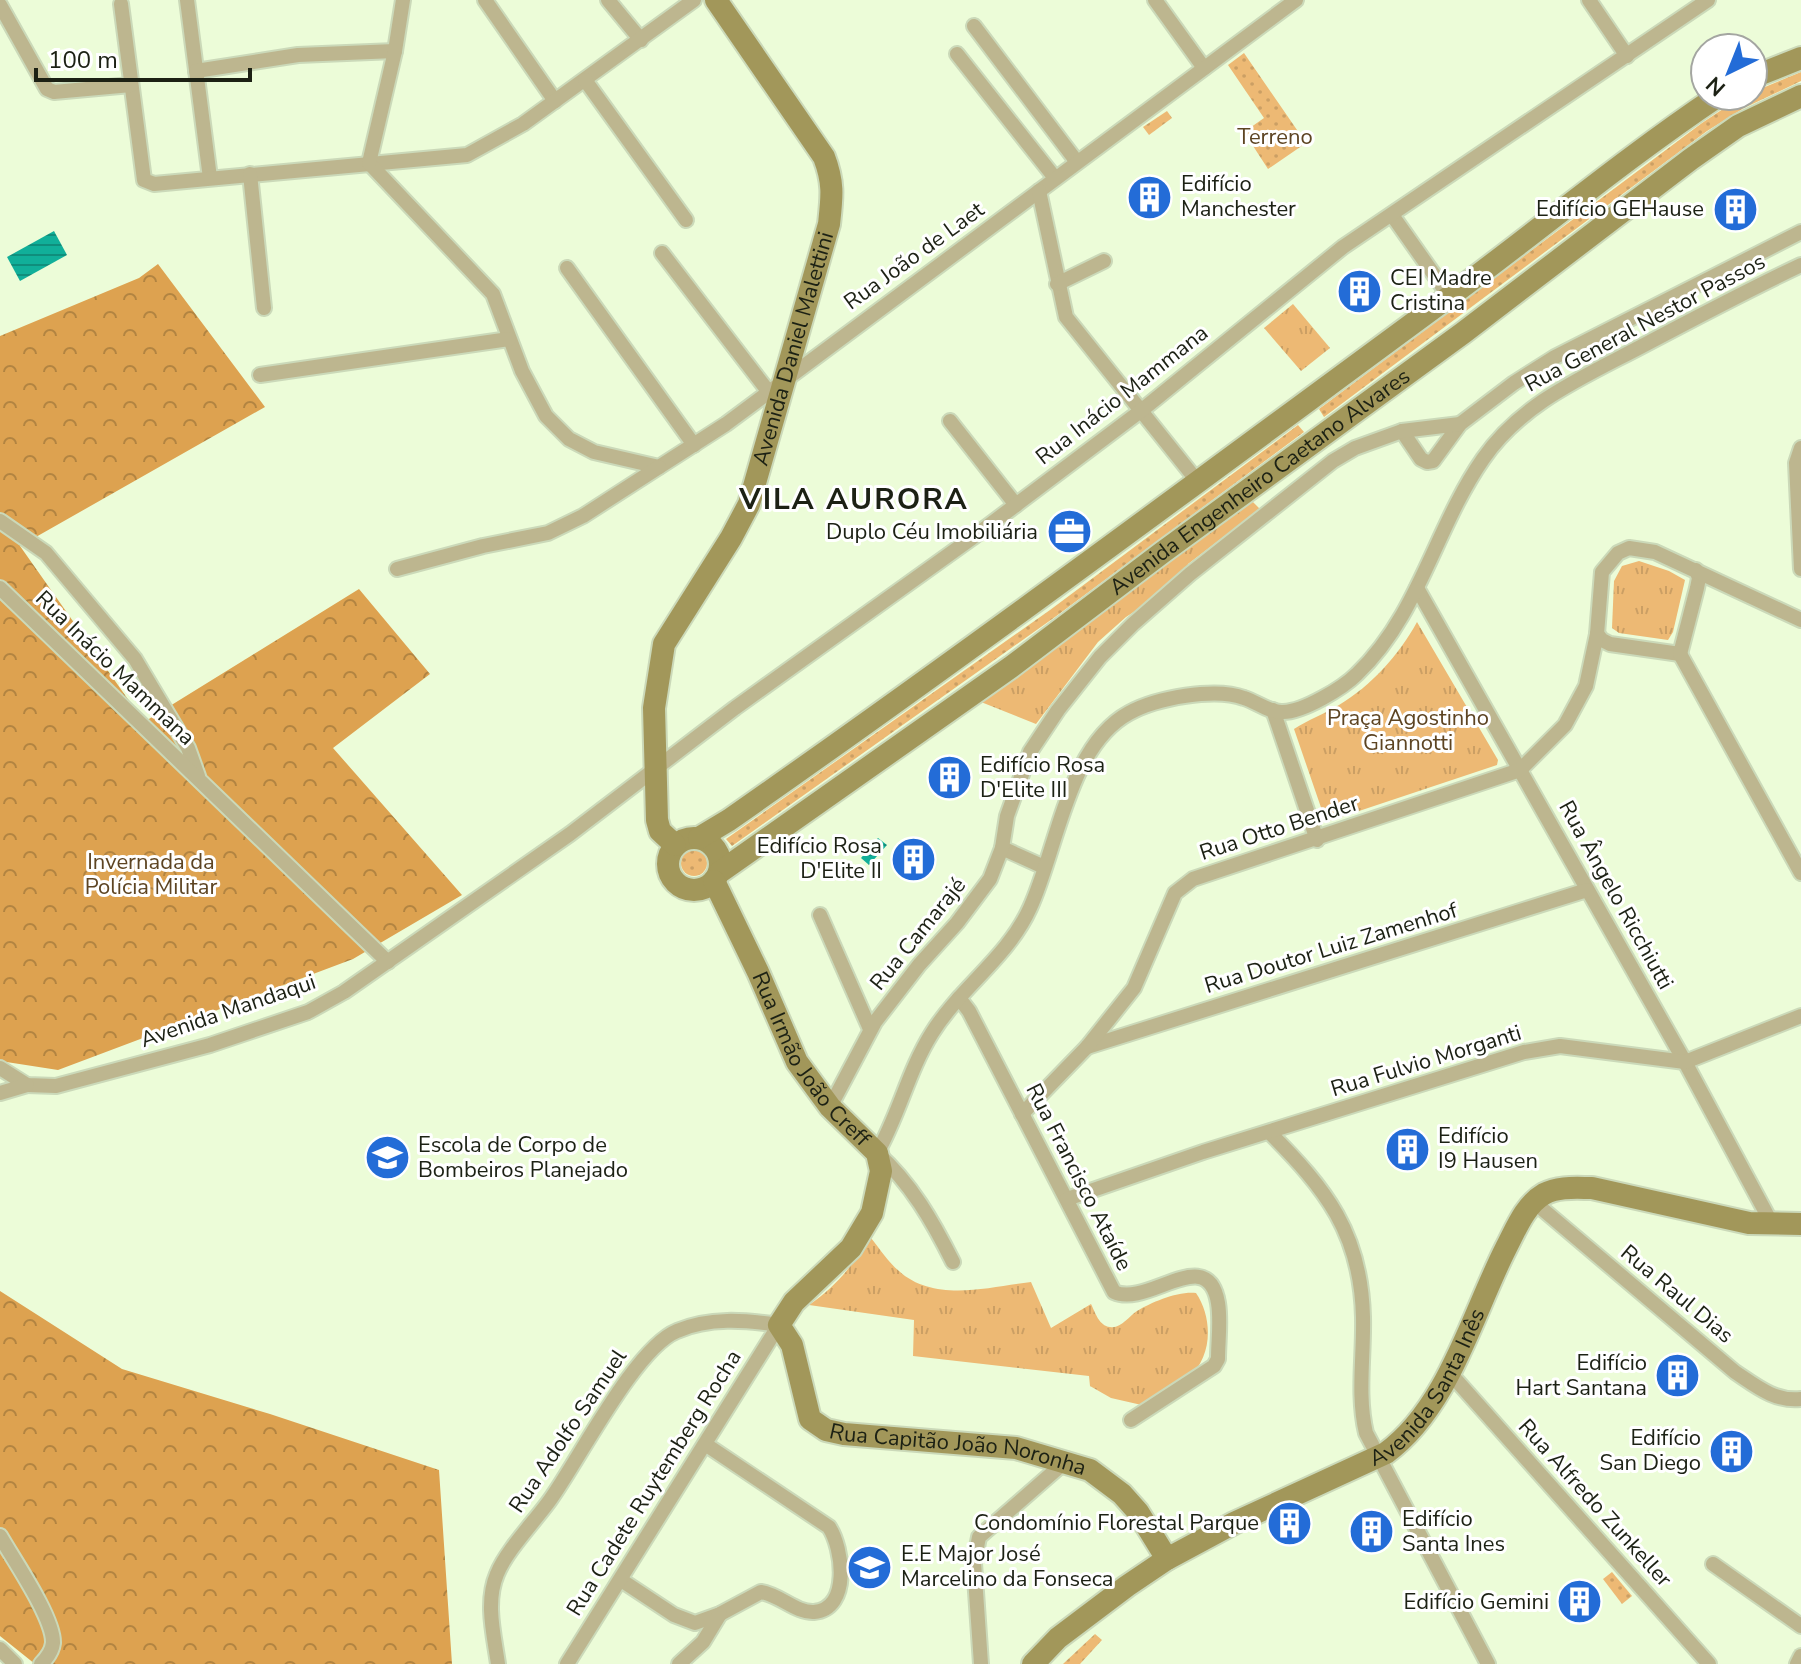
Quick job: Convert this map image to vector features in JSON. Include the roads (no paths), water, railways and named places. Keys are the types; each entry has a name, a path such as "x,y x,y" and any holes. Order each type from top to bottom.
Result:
{"street":[{"path":"187,0 210,178"},
{"path":"369,163 395,51 403,0"},
{"path":"485,0 555,101"},
{"path":"608,0 641,40"},
{"path":"121,4 144,180 154,184 467,155 523,124 694,0"},
{"name":"Avenida Daniel Malettini","path":"675,845 658,828 654,708 664,644 749,504 776,385 829,224 831,177 824,157 716,0"},
{"path":"1155,0 1204,68"},
{"name":"Rua João de Laet","path":"397,569 483,546 548,533 583,516 694,445 1296,0"},
{"path":"1589,0 1627,56"},
{"name":"Rua Inácio Mammana","path":"570,834 735,708 1142,410 1307,275 1708,0"},
{"path":"0,5 44,86 54,92 131,85"},
{"path":"974,26 1077,162"},
{"path":"196,71 298,55 395,51"},
{"path":"957,54 1055,178"},
{"path":"1769,71 1801,58"},
{"path":"585,80 686,220"},
{"name":"Avenida Engenheiro Caetano Alvares","path":"717,876 1011,667 1463,333 1691,159 1738,126 1801,96"},
{"name":"Avenida Engenheiro Caetano Alvares","path":"699,838 908,695 1695,112"},
{"path":"369,163 484,282 499,307 522,371 546,416 569,439 594,452 659,467"},
{"path":"250,174 264,308"},
{"path":"1039,191 1066,317 1198,482"},
{"path":"1392,215 1449,296"},
{"name":"Rua General Nestor Passos","path":"1460,424 1555,357 1801,232"},
{"path":"662,253 776,385"},
{"path":"1057,284 1104,261"},
{"name":"Rua General Nestor Passos","path":"1273,710 1288,712 1314,702 1355,676 1397,626 1451,512 1483,458 1529,409 1704,313 1801,265"},
{"path":"567,268 694,445"},
{"path":"260,375 509,339"},
{"path":"1300,405 1323,435"},
{"path":"950,421 1016,505"},
{"path":"1402,431 1421,459 1430,462 1460,424"},
{"name":"Rua Camarajé","path":"830,1107 870,1029 990,879 1002,848 1007,816 1030,752 1100,657 1190,574 1333,461 1355,448 1402,431 1460,424"},
{"path":"1801,448 1796,463 1801,569"},
{"name":"Rua Inácio Mammana","path":"0,521 46,553 135,659 188,748 200,781"},
{"path":"1520,770 1565,725 1586,686 1597,634 1600,578 1607,564 1618,553 1629,548 1655,552 1801,620"},
{"path":"1696,570 1699,578 1680,654 1801,873"},
{"name":"Rua Inácio Mammana","path":"0,588 388,962"},
{"name":"Rua Ângelo Ricchiutti","path":"1417,588 1685,1062 1772,1224"},
{"path":"1597,634 1610,644 1680,654"},
{"path":"779,1325 794,1302 835,1266 863,1230 877,1194 881,1171 877,1153 893,1125 915,1065 933,1032 959,998 1014,937 1031,907 1091,749 1107,729 1128,713 1173,699 1207,694 1236,695 1273,710 1317,840"},
{"name":"Rua Otto Bender","path":"1022,1114 1087,1047 1134,988 1175,893 1193,879 1520,770"},
{"name":"Avenida Mandaqui","path":"0,1093 27,1085 56,1086 210,1045 308,1012 344,992 570,834"},
{"path":"699,838 712,844 720,857 717,876 702,890 679,886 673,881 668,866 668,858 675,845 684,839 699,838"},
{"path":"1002,848 1044,867"},
{"name":"Rua Irmão João Creff","path":"717,876 797,1062 830,1107 904,1180 953,1262"},
{"name":"Rua Doutor Luiz Zamenhof","path":"1087,1047 1587,890"},
{"path":"820,915 870,1029"},
{"name":"Rua Francisco Ataíde","path":"959,998 969,1011 1114,1292 1123,1296 1138,1295 1190,1275 1212,1286 1218,1299 1218,1359 1214,1366 1131,1420"},
{"name":"Rua Fulvio Morganti","path":"1067,1199 1524,1052 1560,1046 1685,1062 1801,1016"},
{"path":"0,1068 27,1085"},
{"path":"1269,1132 1297,1160 1329,1200 1352,1243 1360,1273 1363,1316 1363,1420 1378,1457 1488,1664"},
{"path":"1534,1202 1546,1193 1567,1188 1592,1188 1749,1223 1801,1224"},
{"name":"Avenida Santa Inês","path":"1033,1664 1058,1638 1167,1559 1234,1523 1378,1457 1405,1439 1429,1408 1449,1372 1492,1275 1524,1213 1534,1202"},
{"name":"Rua Raul Dias","path":"1534,1202 1735,1372 1768,1394 1801,1399"},
{"name":"Rua Adolfo Samuel","path":"498,1664 491,1610 497,1572 552,1497 646,1355 676,1331 705,1323 724,1320 779,1325"},
{"name":"Rua Cadete Ruytemberg Rocha","path":"567,1664 779,1325"},
{"name":"Rua Capitão João Noronha","path":"779,1325 792,1345 810,1419 826,1430 1016,1448 1090,1470 1122,1494 1138,1512 1167,1559"},
{"name":"Rua Alfredo Zunkeller","path":"1449,1372 1709,1664"},
{"path":"621,1580 674,1615 695,1623 720,1614 761,1592 772,1594 805,1611 815,1612 826,1608 838,1592 839,1555 833,1532 822,1521 705,1444"},
{"path":"981,1664 974,1563 979,1537 1066,1461"},
{"path":"0,1536 51,1631 53,1644 49,1657 41,1664"},
{"path":"1713,1564 1801,1626"},
{"path":"679,1664 703,1642 720,1614"},
{"path":"0,1649 15,1664"},
{"path":"1797,1664 1801,1656"}],"water":[{"path":"54,231 67,255 20,281 7,257"},
{"path":"878,838 887,845 869,865 861,858"}],"place":[{"name":"Edifício Manchester","path":"1150,197"},
{"name":"Edifício GEHause","path":"1735,209"},
{"name":"CEI Madre Cristina","path":"1359,291"},
{"name":"Duplo Céu Imobiliária","path":"1069,532"},
{"name":"Edifício Rosa D'Elite III","path":"949,778"},
{"name":"Edifício Rosa D'Elite II","path":"913,859"},
{"name":"Edifício I9 Hausen","path":"1407,1149"},
{"name":"Escola de Corpo de Bombeiros Planejado","path":"387,1158"},
{"name":"Edifício Hart Santana","path":"1678,1376"},
{"name":"Edifício San Diego","path":"1732,1451"},
{"name":"Condomínio Florestal Parque","path":"1290,1523"},
{"name":"Edifício Santa Ines","path":"1371,1532"},
{"name":"E.E Major José Marcelino da Fonseca","path":"870,1567"},
{"name":"Edifício Gemini","path":"1580,1602"}],"district":[{"name":"VILA AURORA","path":"854,499"}],"park label":[{"name":"Terreno","path":"1275,137"},
{"name":"Praça Agostinho Giannotti","path":"1408,730"},
{"name":"Invernada da Polícia Militar","path":"151,874"}]}
